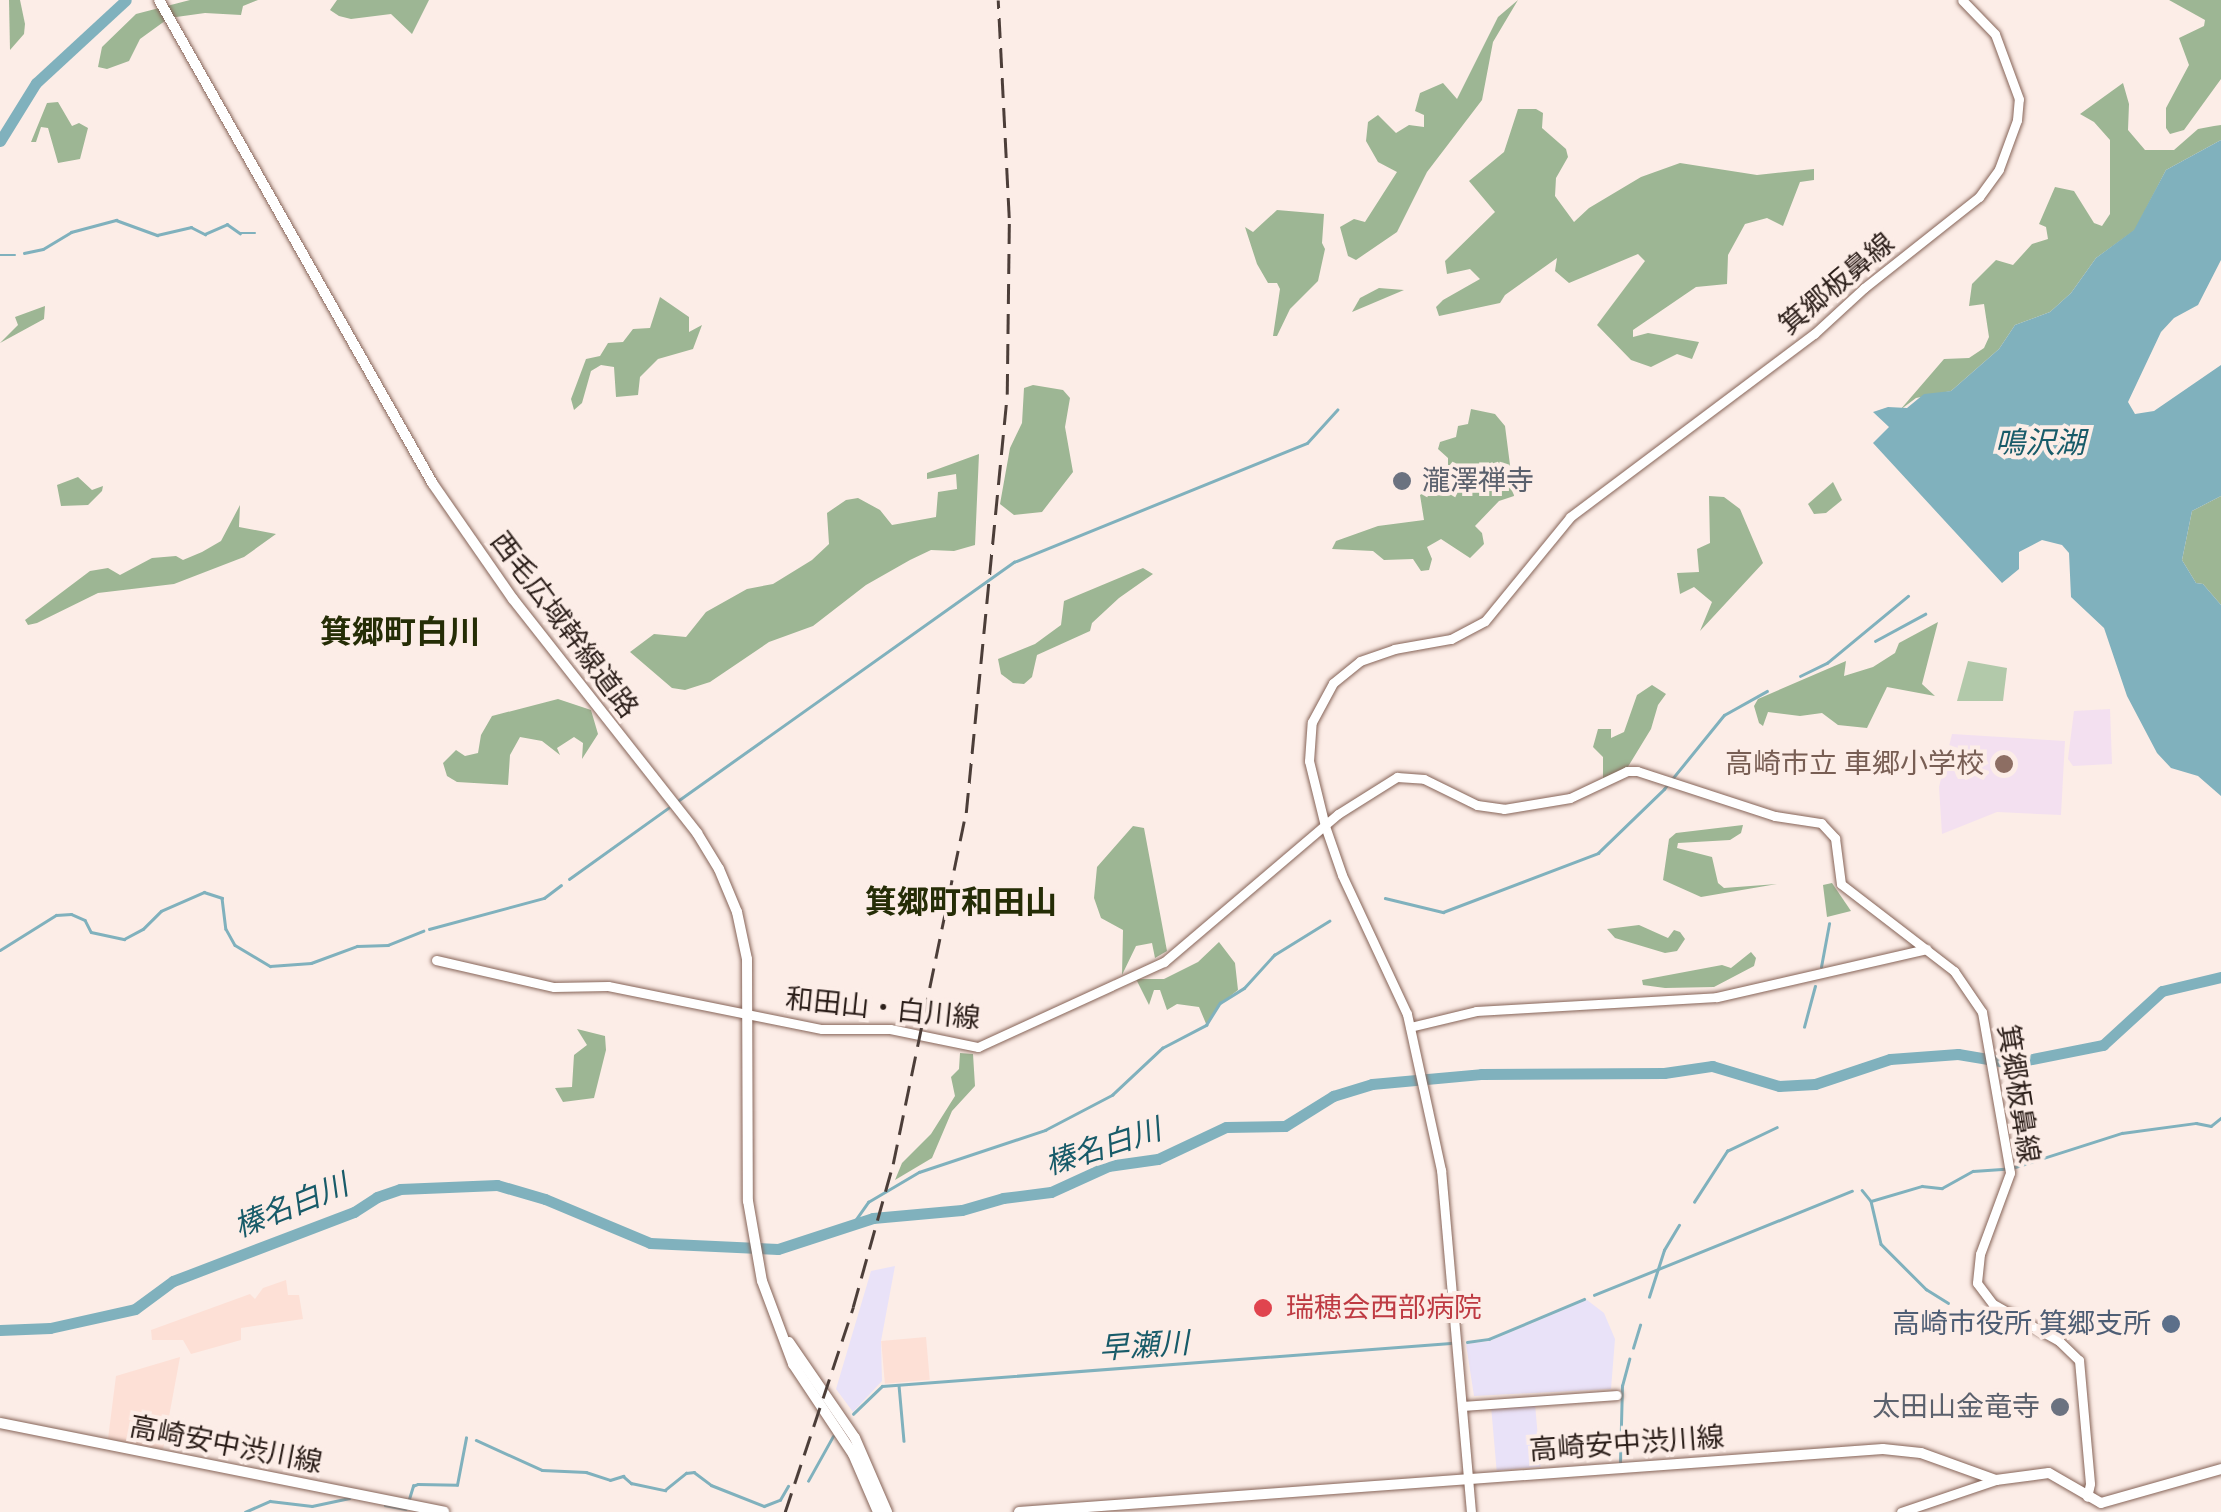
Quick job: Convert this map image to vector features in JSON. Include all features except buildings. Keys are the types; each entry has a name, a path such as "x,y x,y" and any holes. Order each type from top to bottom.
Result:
{"main road":[{"name":"西毛広域幹線道路","path":"159,0 433,484 512,599 709,852 730,893 742,932 750,1015 750,1217 762,1281 794,1364 854,1454 878,1512"},
{"name":"箕郷板鼻線","path":"1471,1512 1449,1220 1430,1114 1397,987 1342,875 1310,770 1309,738 1321,700 1344,670 1383,652 1451,640 1479,626 1498,610 1570,517 1814,334 1864,288 1979,197 1998,168 2017,120 2019,99 1992,29 1962,0"},
{"name":"箕郷板鼻線","path":"1325,826 1397,777 1424,779 1477,804 1504,808 1570,798 1627,770 1766,814 1821,823 1835,838 1841,884 1927,949 1968,987 1990,1038 2010,1172 1980,1254 1976,1283 1993,1304 2059,1340 2078,1360 2090,1484 2087,1497"},
{"name":"和田山・白川線","path":"436,960 554,987 608,986 822,1029 890,1028 966,1046 985,1045 1065,1004 1164,962 1325,826"},
{"path":"1410,1027 1476,1011 1716,998 1927,949"},
{"name":"西毛広域幹線道路","path":"776,1320 856,1438 887,1512"},
{"path":"1463,1406 1617,1395"},
{"name":"高崎安中渋川線","path":"0,1423 444,1512"},
{"name":"高崎安中渋川線","path":"1018,1512 1883,1449 1922,1453 1996,1480 2048,1473 2087,1497"},
{"path":"2087,1497 2101,1503 2221,1469"},
{"path":"1901,1512 1996,1480"}],"shaded area":[{"path":"2110,709 2112,764 2073,766 2068,759 2074,711"},
{"name":"高崎市立 車郷小学校","path":"1952,734 2065,741 2061,815 1997,812 1942,834 1939,787"},
{"path":"895,1266 881,1341 882,1381 853,1412 836,1389 871,1271"},
{"path":"286,1280 288,1295 299,1295 303,1319 241,1328 241,1340 191,1354 183,1340 152,1340 151,1330 250,1294 255,1299 263,1288"},
{"path":"1587,1300 1604,1313 1615,1339 1611,1389 1474,1396 1466,1344 1490,1341"},
{"path":"926,1337 930,1380 885,1384 881,1341"},
{"path":"180,1357 163,1449 108,1439 116,1376"},
{"path":"1535,1404 1540,1467 1497,1471 1491,1408"}],"green space":[{"path":"9,0 20,0 25,24 24,34 10,50"},
{"path":"190,0 258,0 243,6 241,15 205,13 169,18 140,39 129,61 107,69 98,67 102,47 136,14"},
{"path":"337,0 429,0 412,34 391,14 351,19 339,16 330,10"},
{"path":"1518,0 1493,42 1482,100 1427,172 1397,232 1356,260 1348,256 1340,227 1354,219 1365,222 1397,172 1378,162 1366,141 1368,122 1378,115 1396,133 1409,125 1424,127 1424,115 1415,111 1420,93 1443,83 1457,99 1498,17"},
{"path":"2169,0 2221,0 2221,79 2184,130 2170,134 2166,128 2166,108 2189,65 2179,38 2204,26 2205,20"},
{"path":"2123,83 2129,104 2128,130 2145,150 2174,150 2198,129 2221,125 2221,140 2166,170 2135,230 2096,258 2071,293 2050,312 2015,325 1999,349 1951,391 1916,398 1900,410 1944,359 1969,358 1984,348 1989,337 1984,304 1969,306 1972,284 1996,260 2013,265 2032,244 2048,239 2046,227 2039,224 2055,187 2074,191 2094,223 2102,226 2110,214 2110,140 2094,122 2080,114"},
{"path":"58,102 72,126 79,123 88,128 80,159 58,163 48,128 41,127 36,142 31,142 47,103"},
{"path":"1518,109 1543,113 1542,128 1566,149 1568,157 1556,178 1555,196 1574,222 1589,208 1641,177 1680,163 1757,175 1814,169 1814,180 1800,182 1783,226 1767,218 1745,224 1728,255 1727,284 1696,287 1633,330 1633,337 1648,333 1699,342 1692,359 1677,354 1651,367 1631,360 1597,325 1645,261 1638,254 1569,283 1555,271 1557,258 1505,295 1500,303 1439,316 1436,307 1443,300 1480,279 1470,269 1447,274 1445,261 1495,212 1469,181 1504,152"},
{"path":"1277,210 1324,214 1325,249 1318,281 1290,309 1277,336 1273,336 1280,289 1277,283 1268,283 1257,264 1245,227 1253,232"},
{"path":"1379,288 1404,290 1352,312 1360,298"},
{"path":"660,297 689,317 689,332 702,325 693,349 658,359 640,377 638,395 616,397 614,367 601,365 591,371 582,403 574,410 571,399 586,359 600,356 608,343 623,342 633,329 650,328"},
{"path":"45,306 44,319 0,343 18,325 15,317"},
{"path":"1033,385 1063,390 1070,398 1065,427 1073,472 1042,512 1014,515 1000,504 1010,448 1022,423 1024,388"},
{"path":"1471,409 1495,414 1505,426 1514,496 1499,501 1475,526 1482,533 1484,544 1470,558 1441,539 1427,547 1432,559 1429,570 1421,571 1413,559 1384,560 1373,551 1332,549 1336,541 1378,526 1424,520 1420,495 1440,483 1432,466 1448,474 1448,458 1438,449 1440,442 1456,437 1458,426 1468,424"},
{"path":"979,454 975,545 954,551 931,550 910,560 866,585 813,626 769,642 710,682 685,690 672,688 630,652 654,634 686,637 706,612 747,589 773,584 812,560 829,544 827,513 846,500 858,498 880,510 892,525 936,517 938,492 957,489 956,474 927,479 927,473"},
{"path":"78,477 92,490 103,486 102,491 88,505 61,506 57,485"},
{"path":"1833,482 1842,500 1826,513 1814,514 1808,504"},
{"path":"1709,496 1724,497 1740,509 1763,563 1700,631 1712,602 1694,587 1680,594 1677,573 1699,572 1697,549 1710,543"},
{"path":"2221,496 2221,605 2203,584 2196,583 2182,560 2192,511"},
{"path":"240,505 239,527 276,534 244,557 174,584 98,593 37,623 28,625 25,620 90,571 108,568 120,575 152,558 176,556 183,560 202,552 221,541"},
{"path":"1143,568 1153,574 1119,598 1092,623 1090,631 1037,655 1032,677 1024,684 1013,683 1001,674 998,659 1035,644 1061,625 1064,601"},
{"path":"1938,622 1922,684 1935,696 1887,687 1867,728 1838,725 1822,713 1800,716 1768,712 1763,726 1759,723 1754,706 1758,699 1846,661 1844,676 1873,667 1895,653 1899,643"},
{"path":"1968,661 2007,668 2003,701 1957,701"},
{"path":"1652,685 1666,694 1658,705 1651,729 1626,770 1603,779 1603,757 1593,747 1598,729 1611,729 1611,738 1624,732 1637,695"},
{"path":"558,699 591,710 598,734 582,759 583,743 574,737 557,748 560,755 542,741 520,737 510,755 508,785 457,782 447,776 443,763 456,750 465,756 478,753 481,735 492,716"},
{"path":"1743,825 1741,833 1730,840 1678,843 1677,848 1712,857 1718,883 1724,888 1777,884 1701,897 1663,880 1669,839 1676,833"},
{"path":"1133,826 1144,828 1167,951 1155,958 1152,943 1136,946 1122,975 1123,930 1101,918 1094,898 1097,867"},
{"path":"1832,883 1851,911 1827,917 1823,885"},
{"path":"1639,925 1668,938 1674,930 1685,939 1677,951 1665,953 1615,938 1607,929"},
{"path":"1219,942 1235,963 1238,990 1220,1004 1207,1026 1199,1007 1177,1004 1167,1010 1160,990 1154,990 1149,1005 1136,979 1164,979 1198,962"},
{"path":"1751,952 1756,958 1754,966 1714,987 1643,985 1642,980 1722,965 1731,968"},
{"path":"577,1029 605,1036 606,1050 594,1098 563,1102 555,1088 572,1087 574,1055 587,1045"},
{"path":"960,1053 973,1054 975,1086 952,1111 932,1158 895,1180 902,1163 931,1134 955,1096 951,1077 959,1069"}],"water":[{"name":"鳴沢湖","path":"2221,140 2221,260 2198,305 2174,318 2161,332 2128,402 2135,414 2154,411 2221,365 2221,496 2192,511 2182,560 2196,583 2203,584 2221,605 2221,796 2198,776 2171,768 2157,753 2127,696 2104,628 2071,597 2069,553 2062,545 2042,540 2019,552 2019,569 2002,583 1873,443 1889,427 1873,412 1888,407 1907,408 1924,394 1951,391 1999,349 2015,325 2050,312 2071,293 2096,258 2134,230 2166,170"}],"waterway":[{"path":"0,141 36,83 126,0"},
{"path":"24,253 43,249 71,232 116,220 157,235 191,227 205,234 227,224 240,233 255,233"},
{"path":"0,255 15,255"},
{"path":"679,800 1014,562 1307,443 1337,410"},
{"path":"1800,676 1827,663 1908,596"},
{"path":"1875,641 1925,614"},
{"path":"1385,898 1443,912 1598,853 1664,789 1724,715 1767,691"},
{"path":"569,879 668,808"},
{"path":"429,929 544,898 561,885"},
{"path":"0,950 56,915 71,914 85,920 91,932 124,939 143,929 161,911 204,892 222,898 226,929 235,945 270,966 311,963 357,946 388,945 423,931"},
{"path":"852,1225 868,1202 919,1172 1045,1130 1112,1095 1162,1048 1206,1025 1220,1003 1244,988 1274,955 1329,921"},
{"path":"1821,967 1829,924"},
{"name":"榛名白川","path":"0,1330 50,1328 135,1309 173,1281 354,1212 377,1197 400,1189 497,1185 545,1199 650,1243 778,1249 873,1218 962,1210 1003,1198 1051,1192 1108,1166 1158,1159 1226,1127 1285,1126 1333,1096 1372,1084 1481,1074 1664,1073 1712,1066 1779,1086 1815,1084 1890,1059 1958,1054 2012,1063 2103,1045 2162,991 2221,977"},
{"path":"1804,1027 1815,986"},
{"path":"2012,1168 2122,1133 2196,1123 2211,1126 2221,1118"},
{"path":"1694,1202 1727,1151 1777,1127"},
{"path":"1871,1201 1922,1186 1942,1188 1973,1171 2005,1169"},
{"name":"早瀬川","path":"1862,1190 1871,1201 1881,1244 1926,1289 1948,1303"},
{"name":"早瀬川","path":"1594,1295 1852,1191"},
{"path":"1649,1297 1664,1250 1679,1225"},
{"name":"早瀬川","path":"1467,1342 1489,1339 1584,1299"},
{"path":"1633,1348 1640,1325"},
{"name":"早瀬川","path":"853,1414 882,1386 1450,1343"},
{"path":"1620,1462 1622,1386 1629,1359"},
{"path":"899,1385 904,1441"},
{"name":"早瀬川","path":"808,1481 833,1436"},
{"name":"早瀬川","path":"409,1499 413,1486 418,1484 457,1485 466,1438"},
{"name":"早瀬川","path":"476,1440 542,1470 586,1472 610,1480 623,1476 631,1483 665,1490 686,1473 694,1472 711,1485 764,1506 780,1500 788,1486"},
{"name":"早瀬川","path":"245,1512 270,1501 312,1506 349,1498"},
{"name":"早瀬川","path":"385,1505 406,1509"}],"railway":[{"path":"785,1512 853,1307 893,1164 966,813 1007,394 1009,218 998,0"}],"place":[{"name":"瀧澤禅寺","path":"1402,481"},
{"name":"高崎市立 車郷小学校","path":"2004,764"},
{"name":"瑞穂会西部病院","path":"1263,1308"},
{"name":"高崎市役所 箕郷支所","path":"2171,1324"},
{"name":"太田山金竜寺","path":"2060,1407"}],"district":[{"name":"箕郷町白川","path":"400,632"},
{"name":"箕郷町和田山","path":"961,902"}]}
